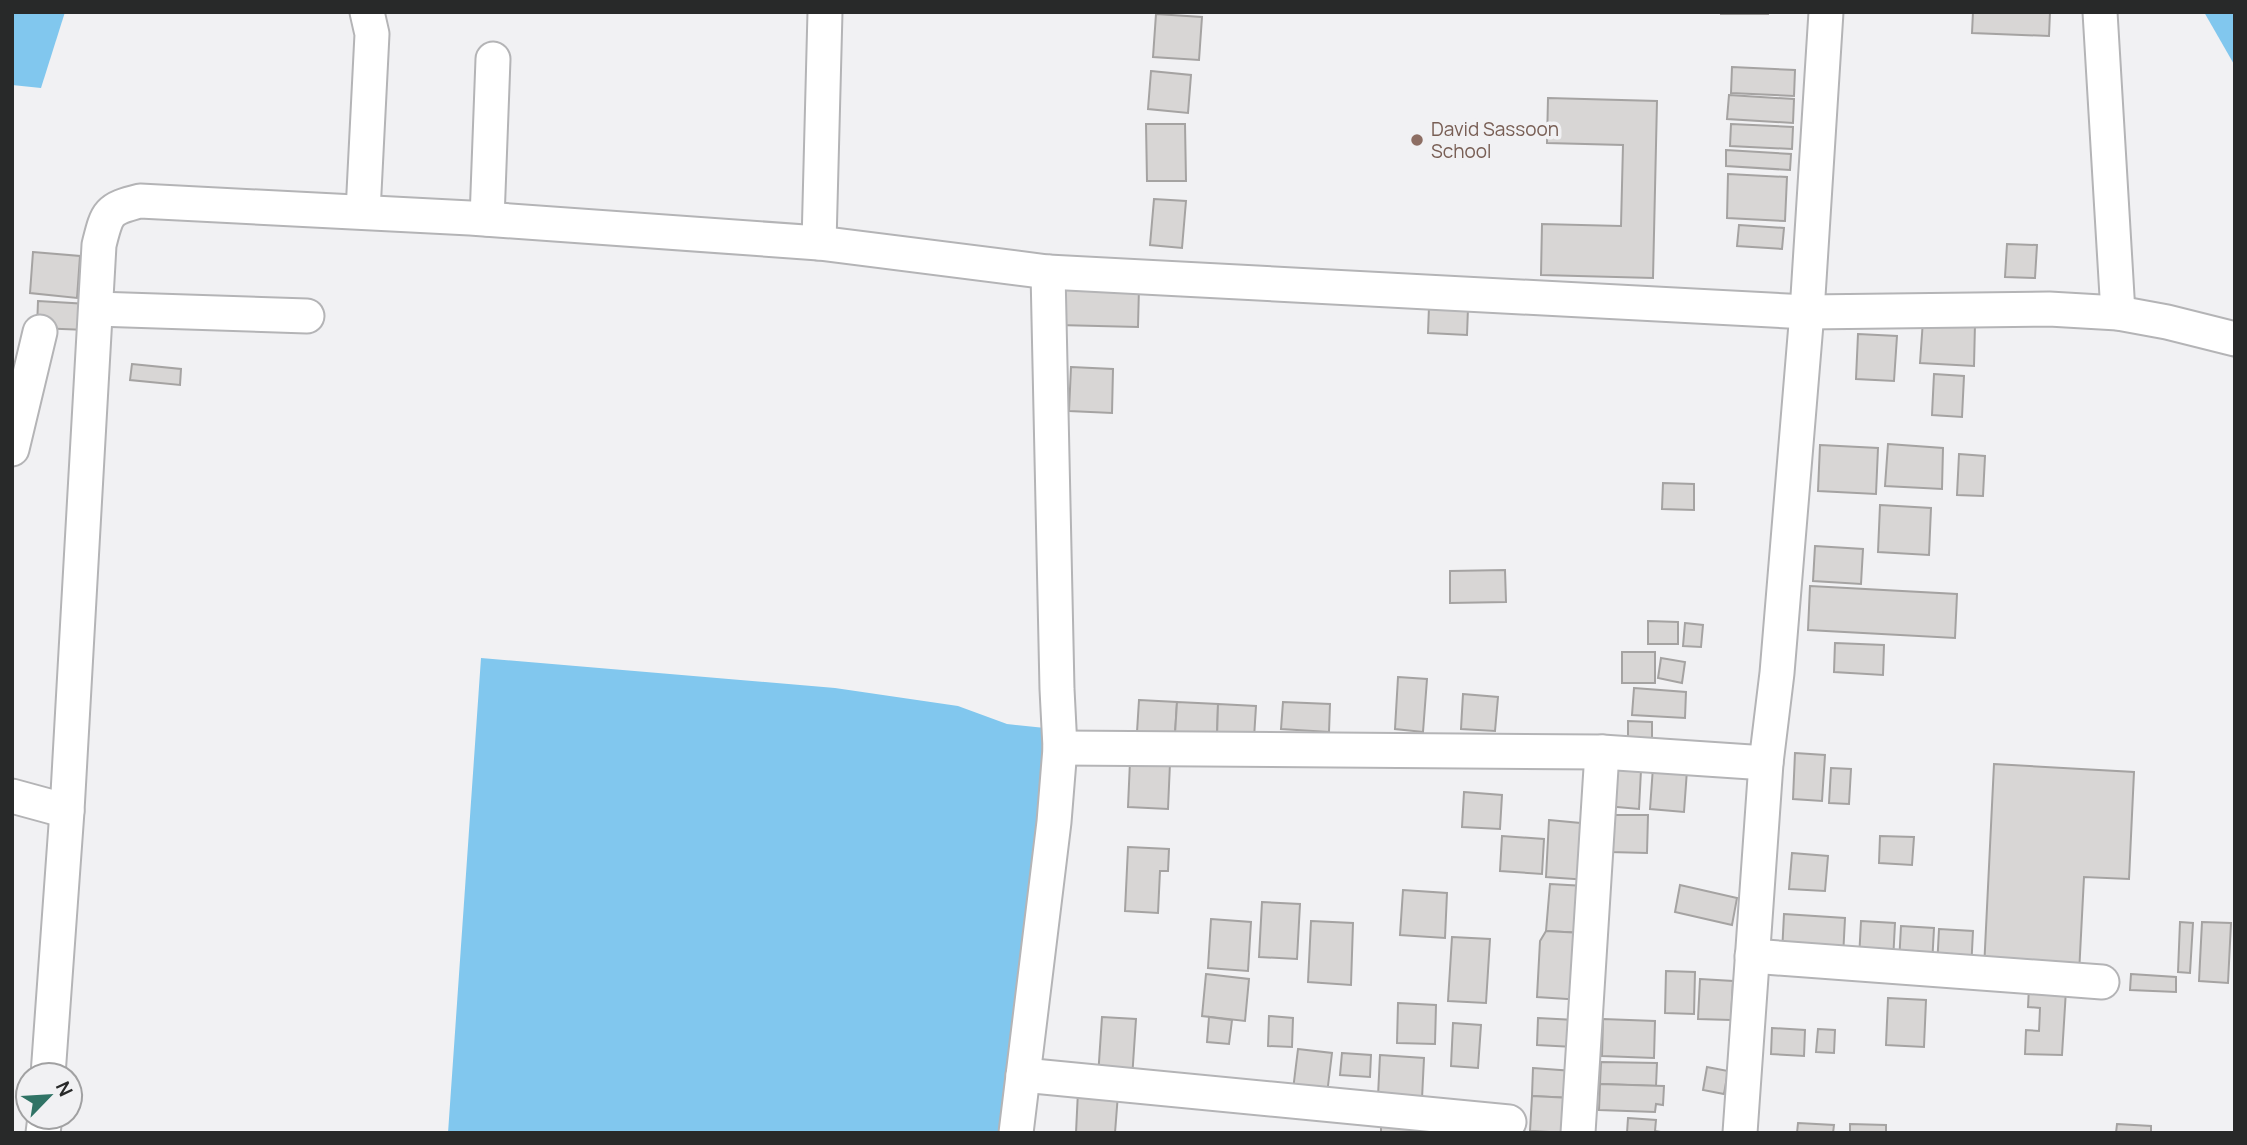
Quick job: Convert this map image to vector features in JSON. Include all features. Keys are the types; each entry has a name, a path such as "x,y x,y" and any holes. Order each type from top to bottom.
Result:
{"street":[{"path":"363,212 372,34 367,12"},
{"path":"819,243 825,12"},
{"path":"1740,1133 1766,763 1777,673 1807,312 1826,12"},
{"path":"2101,12 2118,313"},
{"path":"487,219 492,59"},
{"path":"49,1061 67,811 99,245 106,219 117,206 140,201 487,219 819,243 1048,272 1807,312 2049,309 2118,313 2235,339"},
{"path":"1016,1133 1054,822 1060,748 1048,272"},
{"path":"96,309 307,317"},
{"path":"12,449 40,332"},
{"path":"1060,748 1602,752 1766,763"},
{"path":"1578,1133 1602,752"},
{"path":"12,796 67,811"},
{"path":"1752,956 2102,982"},
{"path":"1023,1075 1509,1122"}],"water":[{"path":"12,12 65,12 41,88 12,85"},
{"path":"2204,12 2235,12 2235,66"},
{"path":"481,658 835,688 958,706 1007,724 1045,728 1045,830 1008,1133 448,1133"}],"building":[{"path":"1768,12 1768,14 1721,14"},
{"path":"1973,12 2050,12 2049,36 1972,33"},
{"path":"1156,14 1202,17 1199,60 1153,57"},
{"path":"1732,67 1795,70 1794,96 1731,93"},
{"path":"1151,71 1191,75 1188,113 1148,109"},
{"path":"1729,95 1794,99 1793,123 1727,119"},
{"path":"1548,98 1657,101 1653,278 1541,275 1542,224 1621,226 1623,145 1547,143"},
{"path":"1146,124 1185,124 1186,181 1147,181"},
{"path":"1731,124 1793,127 1792,149 1730,146"},
{"path":"1726,150 1791,154 1790,170 1726,166"},
{"path":"1728,174 1787,177 1785,221 1727,218"},
{"path":"1154,199 1186,201 1182,248 1150,245"},
{"path":"1739,225 1784,228 1782,249 1737,246"},
{"path":"2007,244 2037,245 2035,278 2005,277"},
{"path":"33,252 80,256 77,298 30,293"},
{"path":"1058,286 1139,287 1138,327 1058,325"},
{"path":"38,301 88,304 87,330 37,328"},
{"path":"1429,307 1468,308 1467,335 1428,333"},
{"path":"1923,320 1975,323 1974,366 1920,363"},
{"path":"1858,334 1897,336 1894,381 1856,379"},
{"path":"132,364 181,369 180,385 130,380"},
{"path":"1071,367 1113,369 1112,413 1069,411"},
{"path":"1934,374 1964,376 1962,417 1932,415"},
{"path":"1888,444 1943,448 1942,489 1885,486"},
{"path":"1820,445 1878,448 1876,494 1818,491"},
{"path":"1959,454 1985,456 1983,496 1957,495"},
{"path":"1663,483 1694,484 1694,510 1662,509"},
{"path":"1880,505 1931,508 1929,555 1878,552"},
{"path":"1815,546 1863,549 1861,584 1813,581"},
{"path":"1505,570 1506,602 1450,603 1450,571"},
{"path":"1810,586 1957,594 1955,638 1808,630"},
{"path":"1648,621 1678,622 1678,644 1648,644"},
{"path":"1685,623 1703,625 1701,647 1683,646"},
{"path":"1835,643 1884,645 1883,675 1834,672"},
{"path":"1622,652 1655,652 1655,683 1622,683"},
{"path":"1661,658 1685,662 1682,683 1658,678"},
{"path":"1398,677 1427,679 1423,732 1395,729"},
{"path":"1634,688 1686,692 1685,718 1632,715"},
{"path":"1463,694 1498,697 1495,731 1461,729"},
{"path":"1139,700 1177,702 1175,734 1137,732"},
{"path":"1177,702 1218,704 1217,737 1175,734"},
{"path":"1283,702 1330,704 1329,732 1281,729"},
{"path":"1218,704 1256,706 1254,738 1217,737"},
{"path":"1628,721 1652,722 1652,741 1628,741"},
{"path":"1795,753 1825,755 1822,801 1793,799"},
{"path":"1130,761 1170,763 1168,809 1128,807"},
{"path":"1994,764 2134,772 2129,879 2084,877 2079,974 1984,969"},
{"path":"1653,767 1687,770 1684,812 1650,809"},
{"path":"1609,768 1641,770 1639,809 1606,806"},
{"path":"1831,768 1851,769 1849,804 1829,803"},
{"path":"1464,792 1502,795 1500,829 1462,827"},
{"path":"1611,815 1648,815 1647,853 1610,852"},
{"path":"1549,820 1591,824 1588,880 1546,877"},
{"path":"1502,836 1544,839 1542,874 1500,871"},
{"path":"1880,836 1914,837 1912,865 1879,863"},
{"path":"1128,847 1169,849 1168,871 1160,871 1158,913 1125,911"},
{"path":"1792,853 1828,856 1825,891 1789,889"},
{"path":"1550,884 1585,886 1582,933 1546,931"},
{"path":"1680,885 1737,898 1732,925 1675,912"},
{"path":"1403,890 1447,893 1445,938 1400,935"},
{"path":"1262,902 1300,904 1297,959 1259,957"},
{"path":"1784,914 1845,918 1843,957 1782,953"},
{"path":"1211,919 1251,922 1248,971 1208,968"},
{"path":"1311,921 1353,923 1351,985 1308,982"},
{"path":"1861,921 1895,923 1893,961 1859,959"},
{"path":"2180,922 2193,923 2190,973 2178,972"},
{"path":"2202,922 2231,923 2228,983 2199,981"},
{"path":"1901,926 1934,928 1932,965 1899,963"},
{"path":"1939,929 1973,931 1971,970 1937,968"},
{"path":"1546,931 1582,933 1582,1000 1537,997 1540,941"},
{"path":"1452,937 1490,939 1486,1003 1448,1001"},
{"path":"1666,971 1695,972 1694,1014 1665,1013"},
{"path":"1206,974 1249,979 1245,1021 1202,1016"},
{"path":"2131,974 2176,977 2176,992 2130,990"},
{"path":"1700,979 1733,981 1731,1020 1698,1019"},
{"path":"2029,987 2066,990 2062,1055 2025,1054 2026,1030 2039,1031 2040,1008 2028,1007"},
{"path":"1888,998 1926,1000 1924,1047 1886,1045"},
{"path":"1398,1003 1436,1005 1435,1044 1397,1043"},
{"path":"1269,1016 1293,1018 1292,1047 1268,1046"},
{"path":"1102,1017 1136,1019 1132,1079 1098,1077"},
{"path":"1209,1017 1232,1020 1229,1044 1207,1042"},
{"path":"1538,1018 1575,1020 1574,1047 1537,1045"},
{"path":"1603,1019 1655,1021 1654,1058 1602,1056"},
{"path":"1453,1023 1481,1025 1478,1068 1451,1066"},
{"path":"1772,1028 1805,1030 1804,1056 1771,1054"},
{"path":"1818,1029 1835,1030 1834,1053 1816,1052"},
{"path":"1298,1049 1332,1053 1327,1094 1293,1090"},
{"path":"1342,1053 1371,1055 1370,1077 1340,1075"},
{"path":"1380,1055 1424,1058 1422,1099 1378,1096"},
{"path":"1601,1062 1657,1063 1656,1086 1600,1084"},
{"path":"1707,1067 1728,1071 1724,1094 1703,1090"},
{"path":"1533,1068 1573,1071 1571,1098 1532,1096"},
{"path":"1600,1084 1664,1086 1663,1105 1656,1104 1655,1112 1599,1110"},
{"path":"1078,1091 1118,1094 1115,1133 1076,1133"},
{"path":"1532,1096 1571,1098 1569,1133 1530,1131"},
{"path":"1628,1118 1656,1120 1655,1131 1666,1133 1627,1133"},
{"path":"1798,1123 1834,1125 1833,1133 1797,1133"},
{"path":"1850,1124 1886,1125 1886,1133 1850,1133"},
{"path":"2117,1124 2151,1126 2151,1133 2116,1133"},
{"path":"1381,1125 1419,1126 1419,1133 1381,1133"}],"place":[{"name":"David Sassoon School","path":"1417,140"}]}
